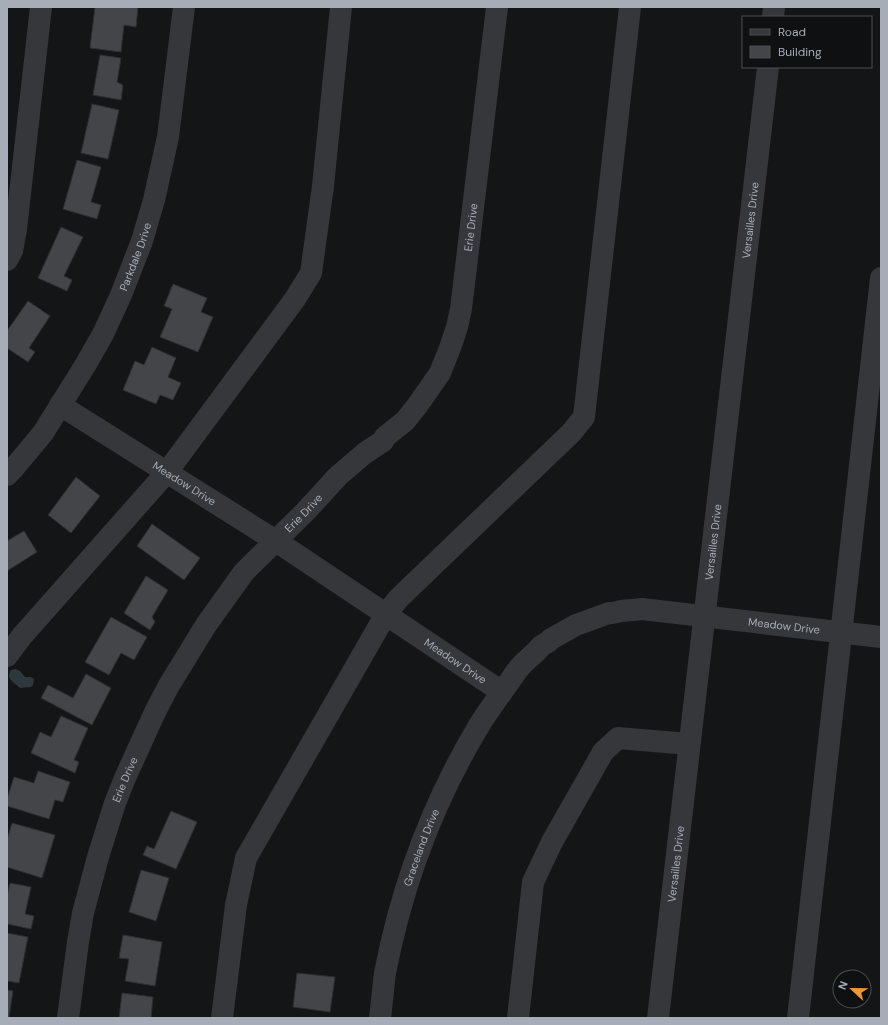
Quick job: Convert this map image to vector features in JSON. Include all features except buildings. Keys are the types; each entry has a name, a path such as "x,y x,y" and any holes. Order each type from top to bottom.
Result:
{"street":[{"path":"7,260 12,251 16,229 41,7"},
{"name":"Parkdale Drive","path":"7,475 43,433 86,364 103,334 121,295 142,241 154,200 168,137 184,7"},
{"path":"7,656 22,636 167,472 295,299 311,273 323,186 341,7"},
{"name":"Erie Drive","path":"68,1018 75,956 83,913 98,857 115,803 155,712 190,649 244,572 338,476 365,453 383,441 385,437 397,428 411,414 436,378 450,348 461,309 497,7"},
{"path":"222,1018 236,905 246,858 386,614 399,598 571,434 584,417 630,7"},
{"name":"Versailles Drive","path":"658,1018 768,68"},
{"path":"798,1018 881,278"},
{"name":"Meadow Drive","path":"60,405 276,541 502,692 520,666 541,646 587,620 623,610 635,611 642,609 881,637"},
{"name":"Graceland Drive","path":"380,1018 385,974 389,955 404,895 420,846 456,766 481,723 502,692"},
{"path":"518,1018 533,882 552,842 603,752 618,738 689,744"}],"shaded area":[{"path":"15,669 20,671 25,677 31,677 34,679 31,687 20,688 11,680 9,673 11,670"}]}
